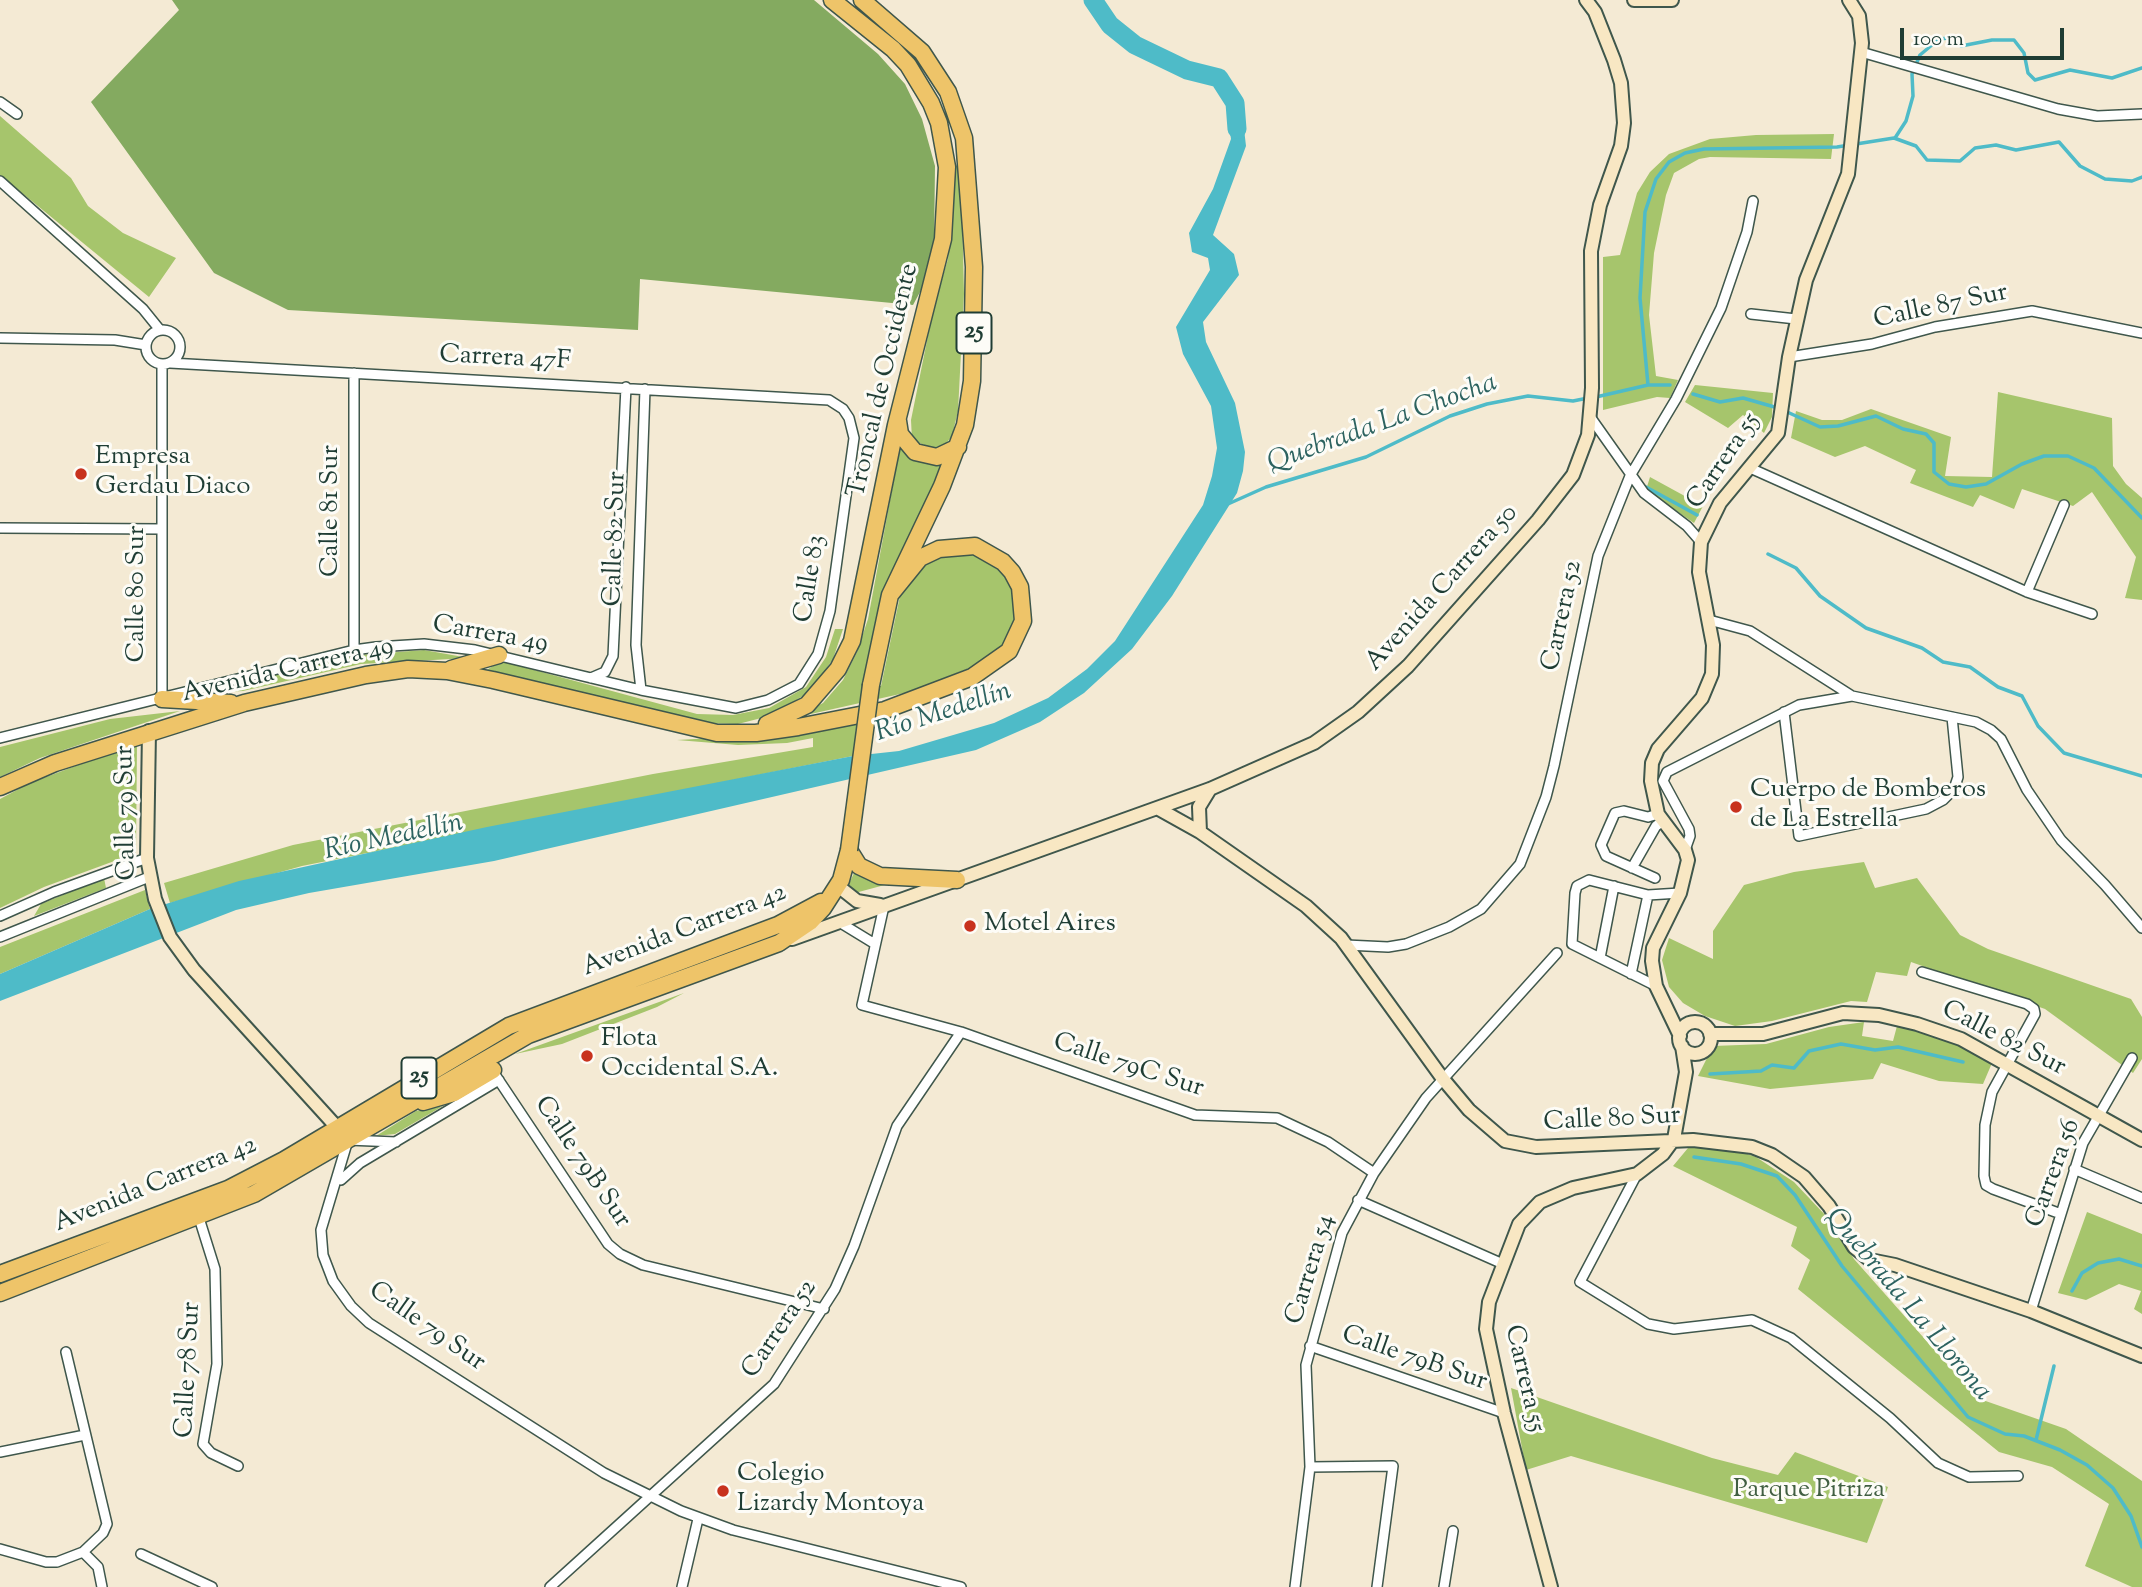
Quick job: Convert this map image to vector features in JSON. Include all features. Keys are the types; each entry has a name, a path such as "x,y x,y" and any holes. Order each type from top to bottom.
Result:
{"highway":[{"name":"Troncal de Occidente","path":"717,733 760,727 786,718 807,705 825,687 846,655 856,625 900,412 943,239 947,167 944,145 931,103 908,65 832,0"},
{"name":"25","path":"838,886 849,850 871,685 890,595 958,447 972,381 974,320 974,267 964,138 953,103 936,72 905,35 862,0"},
{"path":"900,412 900,434 915,452 937,457 958,447"},
{"path":"717,733 756,733 854,717 931,695 995,664 1009,651 1023,621 1020,587 1012,572 995,556 975,546 939,549 920,558 890,595"},
{"path":"447,671 499,655"},
{"name":"Avenida Carrera 49","path":"0,787 55,763 149,731 244,703 386,671 447,671 717,733"},
{"path":"162,699 244,703"},
{"path":"849,850 859,866 880,876 957,880"},
{"name":"Avenida Carrera 42","path":"0,1274 228,1189 284,1160 404,1107 465,1071 492,1070 548,1026 779,943 810,922 838,886"},
{"name":"Avenida Carrera 42","path":"0,1293 199,1218 254,1194 343,1134 405,1086 509,1026 778,925 808,911 838,886"},
{"path":"404,1107 454,1093 492,1070"},
{"path":"405,1086 465,1071"}],"street":[{"name":"Avenida Carrera 50","path":"779,943 1210,789 1314,743 1358,712 1430,642 1573,475 1584,450 1591,413 1591,251 1600,205 1621,146 1625,107 1614,60 1595,12 1586,0"},
{"path":"1634,0 1672,0"},
{"name":"Carrera 55","path":"1685,850 1661,817 1651,781 1652,763 1658,749 1692,712 1707,688 1714,662 1699,572 1701,542 1720,503 1772,443 1781,422 1789,357 1806,281 1843,189 1851,159 1862,26 1849,0"},
{"path":"1861,52 2058,109 2097,116 2142,114"},
{"path":"0,102 17,114"},
{"path":"0,181 143,309 160,330"},
{"name":"Carrera 52","path":"1346,945 1388,947 1406,944 1449,927 1481,909 1520,864 1546,797 1554,766 1598,556 1630,476 1676,399 1721,308 1747,232 1752,201"},
{"name":"Calle 87 Sur","path":"1789,357 1872,344 1935,327 2032,311 2142,333"},
{"path":"1751,314 1796,319"},
{"path":"160,330 171,331 181,345 178,355 166,363 152,360 146,345 151,335 160,330"},
{"path":"0,338 115,340 146,345"},
{"name":"Carrera 47F","path":"166,363 820,398 836,404"},
{"name":"Calle 80 Sur","path":"162,699 166,363"},
{"name":"Calle 81 Sur","path":"354,373 354,650"},
{"name":"Calle 82 Sur","path":"591,678 605,672 613,656 626,387"},
{"name":"Calle 82 Sur","path":"641,690 636,645 645,388"},
{"name":"Calle 83","path":"768,701 799,684 810,671 825,636 854,438 849,418 836,404"},
{"path":"1591,413 1630,476 1653,503 1687,526 1701,542"},
{"path":"1750,468 2027,592 2092,614"},
{"path":"2027,592 2064,505"},
{"path":"0,528 162,529"},
{"path":"1709,620 1750,631 1852,696"},
{"name":"Carrera 49","path":"0,738 354,650 424,644 499,655 641,690 736,708 768,701"},
{"path":"1674,1139 1686,1072 1681,1041 1652,972 1653,948 1687,873 1685,850 1690,836 1689,829 1663,781 1664,776 1784,712 1807,702 1852,696 1976,722 2001,739 2027,790 2061,840 2105,884 2142,928"},
{"path":"1784,712 1799,836 1926,809 1943,800 1954,789 1958,777 1952,717"},
{"name":"Calle 79 Sur","path":"149,731 147,858 155,899 181,954 343,1134 337,1184 320,1238 333,1281 351,1306 388,1336 579,1458 648,1496 698,1519 961,1587"},
{"path":"1200,832 1199,807 1210,789"},
{"name":"Calle 80 Sur","path":"1157,808 1200,832 1248,871 1306,906 1346,945 1443,1079 1494,1135 1521,1146 1674,1139 1732,1143 1772,1155 1804,1177 1818,1191 1854,1247 1870,1260 1895,1265 2031,1311 2142,1356"},
{"path":"1632,868 1661,817 1636,816 1623,811 1615,813 1610,819 1601,851 1632,868 1654,878"},
{"path":"0,916 147,858"},
{"path":"106,873 111,880 112,891"},
{"path":"0,937 149,877"},
{"path":"1656,986 1572,944 1575,892 1577,886 1589,880 1648,895 1680,893"},
{"path":"838,886 856,901 884,906 875,944 839,922"},
{"path":"1600,958 1615,887"},
{"path":"1631,974 1648,895"},
{"name":"Calle 79C Sur","path":"875,944 863,1005 961,1032 1195,1115 1277,1118 1328,1142 1374,1173"},
{"name":"Carrera 54","path":"1295,1587 1310,1467 1304,1389 1310,1346 1342,1233 1374,1173 1426,1098 1557,953"},
{"path":"1922,972 2027,1004 2034,1009 2035,1014 2007,1064 1988,1106 1984,1146 1986,1185 2061,1214"},
{"path":"1666,1005 1705,1026 1710,1034 1710,1043 1686,1072"},
{"name":"Calle 82 Sur","path":"1710,1034 1763,1034 1825,1017 1859,1013 1946,1032 2142,1140"},
{"path":"1695,1022 1684,1026 1681,1041 1690,1053 1704,1051"},
{"name":"Carrera 52","path":"550,1587 648,1496 753,1406 774,1384 824,1309 854,1246 897,1126 961,1032"},
{"name":"Carrera 56","path":"2031,1311 2074,1168 2098,1115 2132,1058"},
{"path":"337,1184 353,1167 396,1142 492,1070"},
{"name":"Calle 79B Sur","path":"492,1070 608,1244 620,1254 643,1265 824,1309"},
{"path":"343,1134 396,1142"},
{"name":"Carrera 55","path":"1552,1587 1504,1413 1486,1329 1489,1302 1519,1224 1540,1202 1573,1188 1637,1174 1664,1154 1674,1139"},
{"path":"2074,1168 2142,1198"},
{"path":"1637,1174 1580,1282 1647,1324 1674,1329 1752,1320 1790,1338 1890,1418 1938,1464 1969,1477 2018,1476"},
{"path":"1358,1200 1503,1264"},
{"name":"Calle 78 Sur","path":"199,1218 215,1269 216,1351 203,1444 211,1453 238,1466"},
{"name":"Calle 79B Sur","path":"1310,1346 1504,1413"},
{"path":"0,1549 46,1562 67,1560 83,1552 103,1534 107,1524 100,1485 85,1435 66,1352"},
{"path":"0,1452 85,1435"},
{"path":"1310,1467 1393,1466 1377,1587"},
{"path":"681,1587 698,1519"},
{"path":"1444,1587 1453,1531"},
{"path":"83,1552 98,1567 103,1578 102,1587"},
{"path":"141,1554 212,1587"}],"green space":[{"path":"172,0 814,0 878,54 905,84 922,119 935,166 934,248 927,279 913,305 640,279 638,330 288,310 214,273 91,102 179,10"},
{"path":"0,116 71,178 88,206 123,233 176,258 149,297 0,175"},
{"path":"1834,134 1831,159 1710,157 1699,159 1674,173 1666,195 1654,253 1649,315 1656,376 1678,380 1670,398 1657,397 1603,410 1603,257 1620,255 1637,193 1650,172 1669,154 1710,139 1756,135"},
{"path":"961,165 964,294 958,411 952,436 945,445 932,448 912,440 911,420 934,306 948,259 956,166"},
{"path":"1695,385 1773,393 1772,417 1764,433 1743,415 1728,428 1685,402"},
{"path":"1998,392 2112,418 2113,466 2126,484 2142,498 2142,600 2125,598 2136,557 2092,492 2073,506 2022,489 2014,509 1980,495 1973,507 1910,483 1916,470 1865,446 1835,457 1791,438 1796,411 1822,420 1842,420 1871,409 1951,437 1945,476 1992,477"},
{"path":"900,447 911,460 934,463 947,461 900,555 883,597 862,684 881,686 900,596 916,571 934,558 956,550 977,553 1005,571 1014,589 1015,626 1002,649 972,667 909,692 793,718 823,703 843,680 857,652 868,619"},
{"path":"1650,477 1703,506 1694,523 1646,490"},
{"path":"835,629 843,629 833,659 812,690 773,715 738,724 696,723 485,671 501,661 697,714 733,715 769,708 806,687 826,657"},
{"path":"424,650 469,658 361,664 243,691 207,693 346,656"},
{"path":"180,711 40,758 0,777 0,747 110,719"},
{"path":"857,721 853,756 302,866 170,903 164,883 293,845 653,774 813,747 813,738 787,743 738,745 677,740 749,736"},
{"path":"137,743 136,853 44,887 0,908 0,799 30,783"},
{"path":"1864,862 1875,888 1917,878 1960,935 1988,949 2131,999 2142,1017 2142,1059 2133,1073 2045,1009 1911,962 1907,976 1876,972 1867,1002 1851,1001 1772,1021 1735,1026 1705,1016 1683,1003 1669,987 1662,960 1669,938 1713,959 1713,931 1744,885 1794,872"},
{"path":"854,873 876,881 892,883 855,893 847,888"},
{"path":"104,878 106,888 34,916 41,904"},
{"path":"145,890 150,909 0,974 0,947"},
{"path":"684,993 657,1007 562,1044 515,1054"},
{"path":"1864,1022 1862,1036 1893,1041 1897,1026 1947,1040 1992,1063 1983,1084 1939,1081 1881,1063 1873,1079 1770,1089 1698,1076 1713,1046 1766,1044 1829,1027"},
{"path":"443,1106 395,1134 376,1136 416,1111"},
{"path":"1688,1148 1730,1148 1756,1157 1794,1182 1827,1217 1854,1259 1977,1398 2066,1429 2142,1481 2142,1587 2132,1587 2085,1566 2109,1504 2052,1467 1999,1452 1798,1289 1810,1260 1791,1246 1797,1227 1673,1166"},
{"path":"2087,1212 2142,1234 2142,1314 2134,1309 2141,1291 2119,1284 2086,1300 2058,1293"},
{"name":"Parque Pitriza","path":"1511,1388 1712,1458 1778,1475 1795,1452 1888,1487 1867,1543 1571,1456 1526,1470"}],"water":[{"path":"1226,103 1241,103 1246,146 1213,235 1234,254 1239,275 1203,322 1206,342 1235,403 1245,452 1243,471 1237,493 1172,596 1132,649 1084,693 1040,722 976,750 494,861 309,893 236,910 0,1001 0,974 150,909 239,881 487,827 853,756 899,751 994,723 1048,698 1087,669 1115,641 1203,505 1212,476 1217,448 1211,406 1183,354 1176,327 1210,270 1208,258 1192,252 1189,233 1213,189 1231,139"}],"waterway":[{"name":"Río Medellín","path":"1093,0 1110,25 1135,45 1187,70 1219,78 1235,103 1237,129"},
{"path":"1895,138 1906,121 1913,96 1912,74 1920,55 1939,39 1949,38 1961,46 1992,40 2014,40 2024,53 2028,73 2035,80 2070,70 2112,78 2142,68"},
{"path":"1648,385 1640,298 1645,212 1656,179 1669,162 1685,153 1704,149 1837,147 1894,138 1916,146 1927,160 1960,161 1975,148 1996,145 2016,150 2059,142 2080,166 2105,179 2132,181 2142,177"},
{"path":"1596,397 1648,385 1670,385"},
{"path":"1693,394 1720,402 1743,398 1778,408"},
{"name":"Quebrada La Chocha","path":"1228,504 1266,487 1366,457 1450,416 1487,404 1528,396 1573,401 1588,398"},
{"path":"1785,411 1820,427 1838,426 1876,416 1903,429 1926,434 1934,443 1934,472 1949,484 1966,487 1986,484 2022,464 2044,456 2068,456 2094,468 2142,518"},
{"name":"Quebrada La Chocha","path":"1646,487 1697,515"},
{"name":"Quebrada La Chocha","path":"1768,554 1796,568 1820,596 1866,628 1922,648 1943,662 1970,667 1998,687 2022,696 2038,726 2064,753 2142,776"},
{"path":"1710,1074 1761,1071 1772,1065 1794,1068 1809,1051 1841,1044 1875,1050 1898,1047 1963,1062"},
{"name":"Quebrada La Llorona","path":"1694,1157 1741,1164 1777,1176 1795,1195 1842,1266 1968,1417 2005,1434 2024,1436 2060,1450 2087,1465 2113,1488 2131,1516 2142,1547"},
{"path":"2072,1291 2082,1273 2098,1263 2119,1259 2142,1266"},
{"path":"2036,1440 2054,1366"}],"place":[{"name":"Empresa Gerdau Diaco","path":"81,474"},
{"name":"Cuerpo de Bomberos de La Estrella","path":"1736,807"},
{"name":"Motel Aires","path":"970,926"},
{"name":"Flota Occidental S.A.","path":"587,1056"},
{"name":"Colegio Lizardy Montoya","path":"723,1491"}]}
